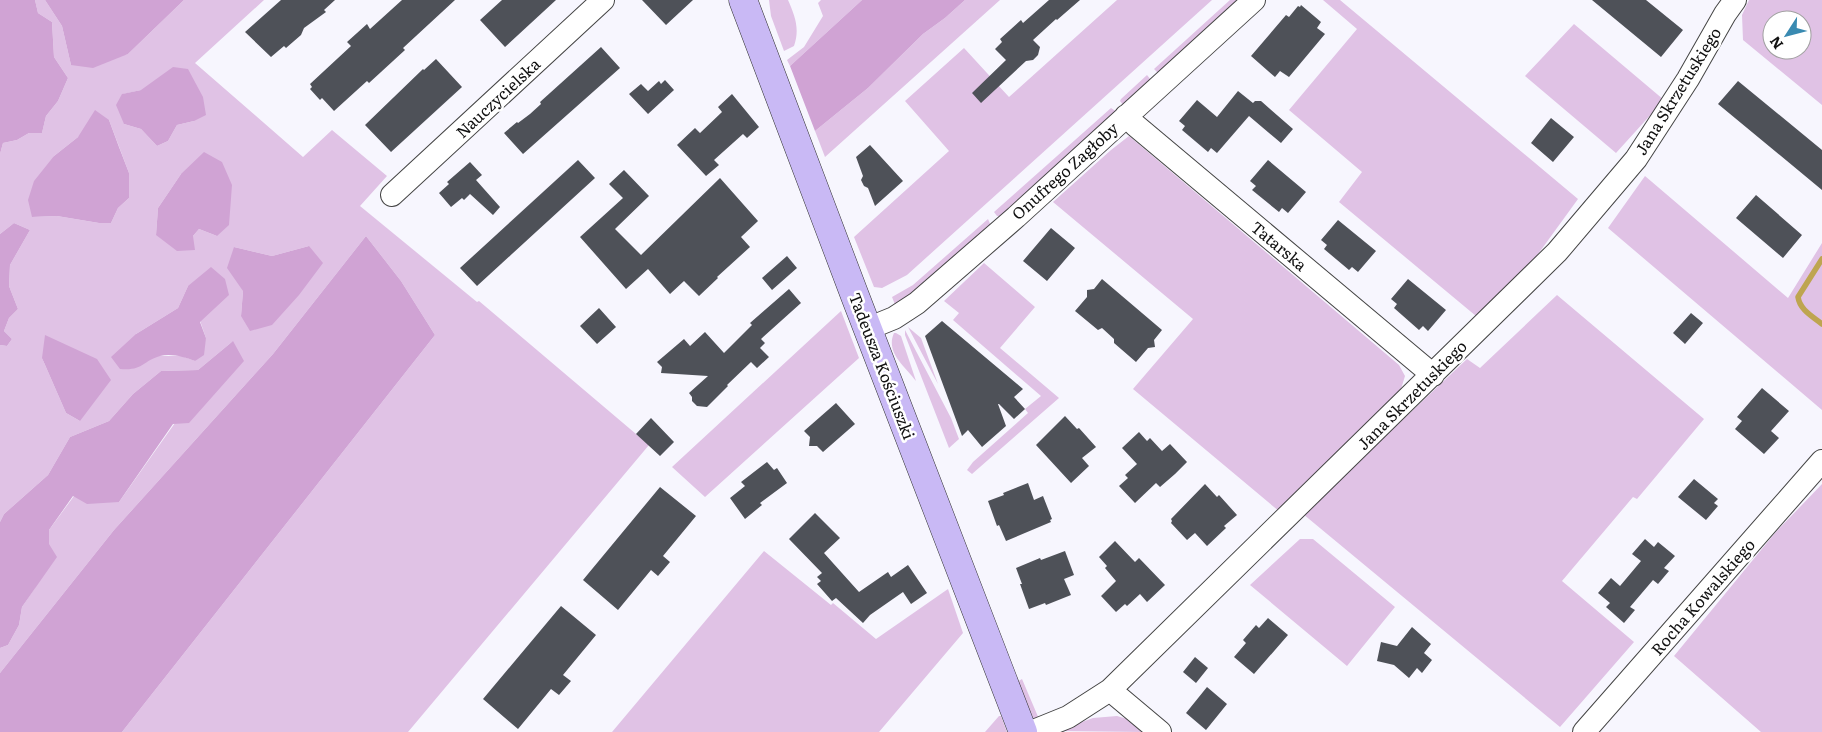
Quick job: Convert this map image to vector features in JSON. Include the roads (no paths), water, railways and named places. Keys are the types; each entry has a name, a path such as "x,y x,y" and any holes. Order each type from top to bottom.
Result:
{"street":[{"name":"Nauczycielska","path":"392,195 603,0"},
{"name":"Tadeusza Kościuszki","path":"743,0 867,329 1023,732"},
{"name":"Onufrego Zagłoby","path":"867,329 894,318 917,303 1011,221 1254,0"},
{"name":"Jana Skrzetuskiego","path":"1031,732 1068,717 1110,690 1557,252 1616,184 1656,129 1688,79 1725,14 1736,0"},
{"name":"Tatarska","path":"1126,116 1432,375"},
{"name":"Rocha Kowalskiego","path":"1584,732 1822,461"},
{"path":"1110,690 1160,732"}],"waterway":[{"path":"1822,259 1798,297 1801,306 1822,324"}]}
